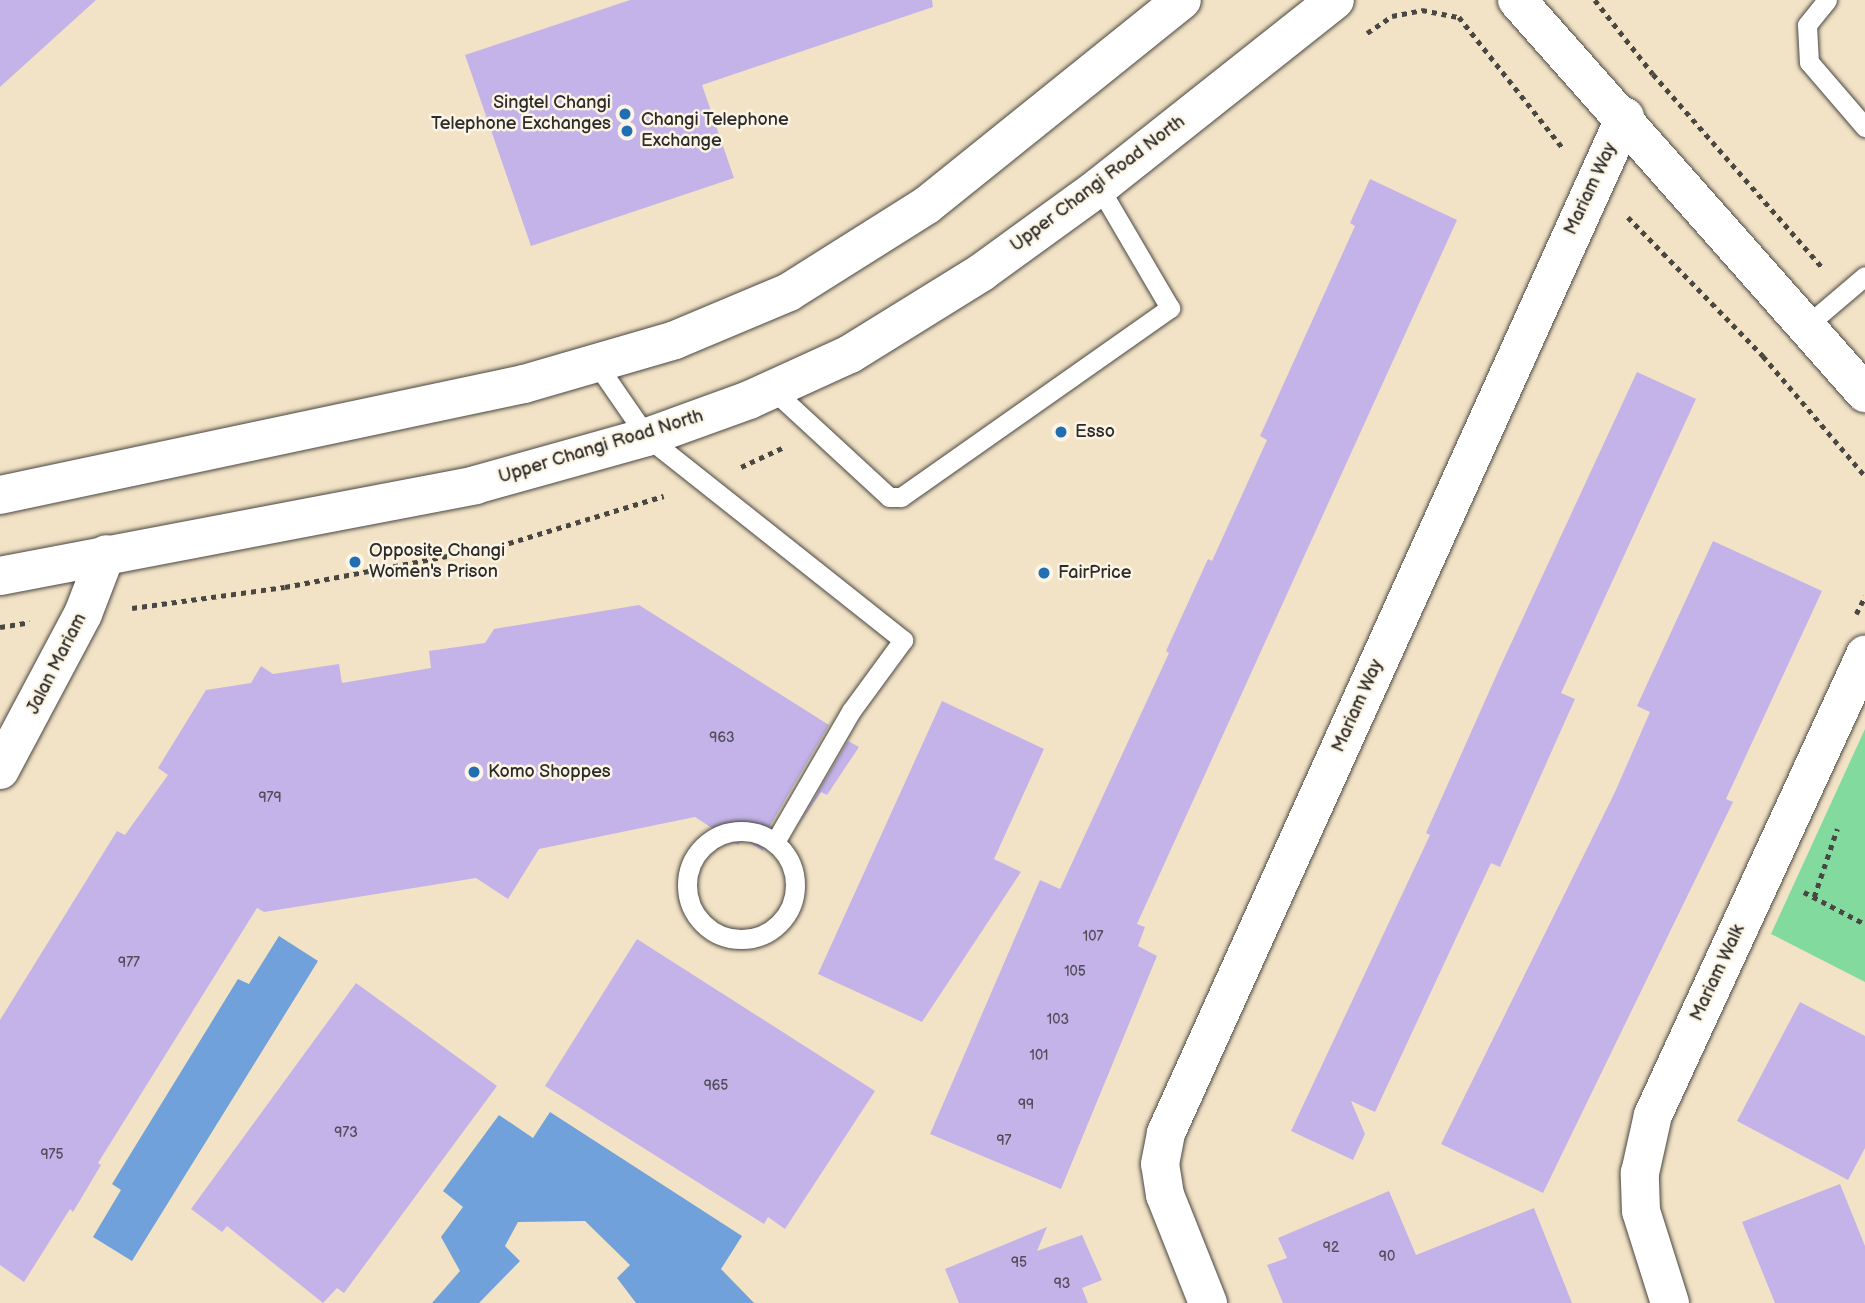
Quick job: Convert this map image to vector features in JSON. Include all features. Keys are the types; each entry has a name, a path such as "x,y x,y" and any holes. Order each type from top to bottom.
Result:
{"street":[{"path":"0,495 598,366 675,340 789,292 927,205 1182,0"},
{"name":"Upper Changi Road North","path":"0,576 475,485 647,437 772,389 861,348 982,272 1099,187 1335,0"},
{"name":"Mariam Way","path":"1517,0 1625,117 1865,393"},
{"name":"Mariam Way","path":"1208,1303 1165,1195 1160,1164 1166,1133 1625,117"},
{"name":"Jalan Mariam","path":"0,771 83,614 106,554"},
{"name":"Mariam Walk","path":"1670,1303 1641,1211 1640,1173 1653,1115 1865,655"}],"lane":[{"path":"1826,0 1807,25 1809,62 1865,127"},
{"path":"772,389 889,497 901,497 1166,313 1170,303 1099,187"},
{"path":"1806,326 1865,276"},
{"path":"598,366 647,437 903,640 851,711 775,842"},
{"path":"751,831 775,842 792,863 796,888 788,914 770,933 744,940 718,936 698,919 687,894 688,869 702,846 725,832 751,831"}],"path":[{"path":"1595,0 1653,74 1846,293"},
{"path":"1358,40 1392,16 1422,10 1459,17 1594,183 1763,356 1865,476"},
{"path":"0,626 285,587 499,546 705,484 818,431"},
{"path":"1841,819 1814,897 1865,924"}],"green space":[{"path":"1865,729 1865,982 1771,934"}],"water":[{"path":"279,936 318,961 132,1261 93,1237 121,1190 112,1184 238,979 249,984"},
{"path":"550,1112 742,1236 721,1269 754,1303 636,1303 617,1278 630,1265 585,1221 518,1222 505,1246 520,1261 479,1303 432,1303 460,1271 441,1237 463,1207 443,1191 499,1115 533,1138"}],"building":[{"path":"0,0 96,0 0,87"},
{"path":"630,0 932,0 933,7 702,85 734,178 531,246 465,55"},
{"path":"1370,179 1457,220 1137,924 1145,927 1138,946 1157,956 1061,1189 930,1134 1040,880 1060,889 1169,653 1166,651 1208,559 1212,561 1267,440 1260,436 1355,226 1350,223"},
{"path":"1637,372 1696,399 1561,693 1575,699 1500,867 1491,863 1375,1112 1351,1101 1365,1134 1353,1160 1291,1131 1430,835 1426,833 1501,665"},
{"path":"1713,541 1822,591 1726,799 1733,802 1543,1193 1441,1144 1615,792 1650,712 1637,706"},
{"name":"Komo Shoppes","path":"639,605 829,725 764,836 763,851 743,838 738,845 695,817 539,849 508,899 476,878 264,912 257,908 98,1163 101,1165 73,1212 70,1209 24,1282 0,1265 0,1020 117,831 125,835 168,775 158,768 206,690 251,683 261,666 273,674 339,664 342,683 431,668 429,651 485,643 494,629"},
{"path":"942,701 1044,749 994,859 1021,872 922,1022 818,974"},
{"path":"848,741 859,747 827,795 821,792 798,826"},
{"path":"637,939 875,1091 785,1229 768,1217 764,1224 545,1086"},
{"path":"356,983 497,1086 344,1293 337,1288 323,1303 227,1226 222,1232 191,1209"},
{"path":"1800,1002 1865,1036 1865,1148 1848,1180 1737,1121"},
{"path":"1840,1184 1865,1246 1865,1303 1775,1303 1742,1222"},
{"path":"1389,1191 1416,1255 1534,1208 1572,1303 1283,1303 1267,1265 1287,1258 1278,1238"},
{"path":"1047,1227 1037,1251 1082,1235 1102,1280 1082,1288 1088,1303 959,1303 945,1269"}],"place":[{"name":"Singtel Changi Telephone Exchanges","path":"625,114"},
{"name":"Changi Telephone Exchange","path":"627,131"},
{"name":"Esso","path":"1061,432"},
{"name":"Opposite Changi Women's Prison","path":"355,562"},
{"name":"FairPrice","path":"1044,573"},
{"name":"Komo Shoppes","path":"474,772"}]}
